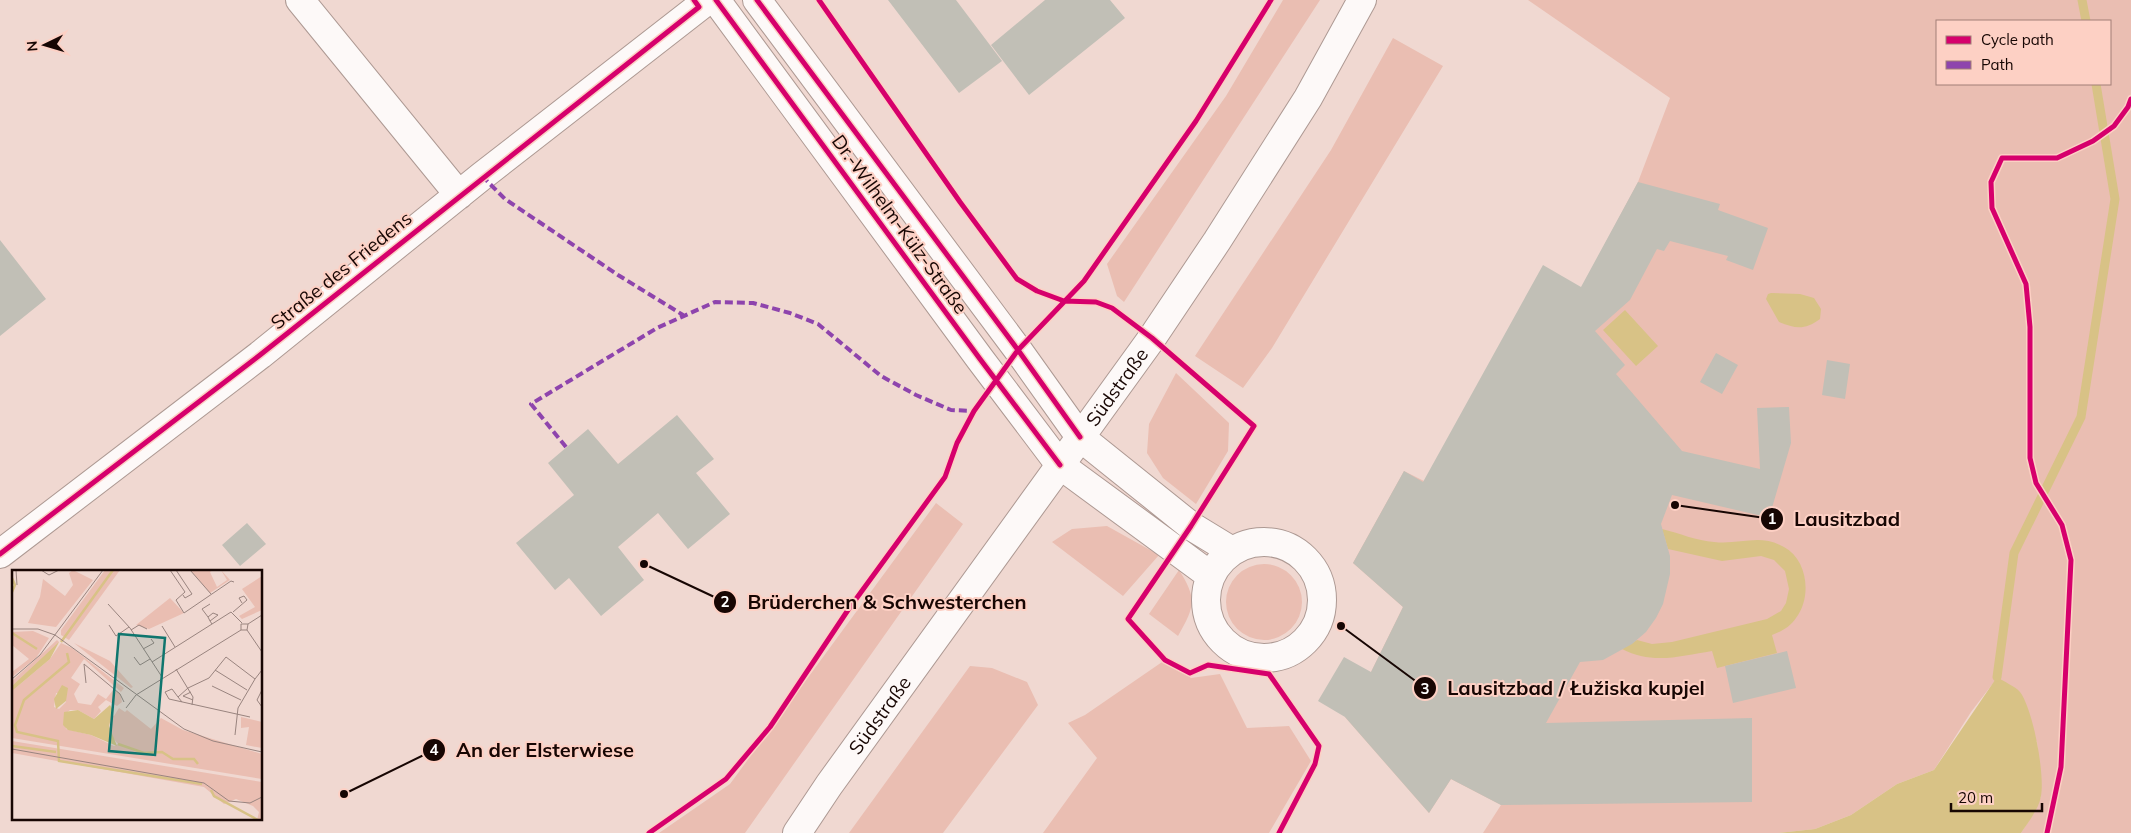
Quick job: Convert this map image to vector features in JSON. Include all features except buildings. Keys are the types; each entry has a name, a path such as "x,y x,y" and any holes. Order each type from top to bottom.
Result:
{"street":[{"path":"300,0 459,195"},
{"name":"Straße des Friedens","path":"0,554 260,355 459,195 708,0"},
{"name":"Dr.-Wilhelm-Külz-Straße","path":"716,0 1060,465 1211,576"},
{"name":"Dr.-Wilhelm-Külz-Straße","path":"757,0 1018,350 1080,437 1192,526 1232,551"},
{"name":"Südstraße","path":"797,833 829,785 1152,338 1217,241 1308,98 1362,0"},
{"path":"1254,542 1279,543 1303,556 1314,570 1320,583 1322,601 1318,623 1311,636 1299,647 1280,656 1255,658 1236,652 1218,638 1210,621 1205,597 1211,576 1220,561 1232,551 1254,542"}],"shaded area":[{"path":"1283,0 1320,0 1124,302 1117,296 1107,264 1226,96"},
{"path":"1528,0 2131,0 2131,833 2021,833 2035,811 2041,796 2037,742 1997,678 1971,712 1934,770 1897,784 1851,815 1815,829 1778,833 1483,833 1501,805 1451,779 1429,813 1345,717 1371,672 1403,607 1353,563 1404,471 1424,481 1582,287 1638,182 1670,98"},
{"path":"1393,38 1443,66 1272,348 1243,388 1195,356 1331,150"},
{"path":"1768,294 1800,294 1814,298 1821,309 1820,319 1805,327 1790,326 1779,322 1766,299"},
{"path":"1625,310 1658,346 1636,366 1603,330"},
{"path":"1176,373 1229,423 1228,451 1196,504 1163,478 1147,453 1149,424"},
{"path":"936,503 963,524 745,833 659,833 730,784"},
{"path":"1107,526 1159,555 1123,596 1052,542 1072,529"},
{"path":"1662,529 1695,539 1723,543 1750,540 1767,541 1784,547 1792,553 1803,570 1806,590 1801,609 1794,621 1772,635 1777,653 1717,668 1712,651 1678,657 1655,658 1633,654 1622,649 1637,640 1652,644 1672,642 1767,619 1781,611 1786,603 1789,589 1785,571 1774,560 1761,556 1722,561 1668,549"},
{"path":"1272,564 1285,570 1296,581 1302,594 1300,617 1285,634 1272,640 1256,640 1243,634 1228,617 1226,594 1232,581 1249,566"},
{"path":"1179,570 1189,589 1192,603 1188,618 1178,636 1149,614"},
{"path":"1165,660 1191,678 1220,674 1247,728 1289,726 1311,761 1269,833 1043,833 1097,758 1068,723 1085,715"},
{"path":"970,666 992,668 1027,682 1038,705 943,833 849,833"},
{"path":"1997,677 2018,690 2025,700 2040,758 2042,786 2040,801 2021,833 1778,833 1815,829 1851,815 1897,784 1934,770"}],"waterway":[{"path":"2082,0 2086,20"},
{"path":"1997,677 2014,553 2081,417 2115,199 2096,85"}],"marked path":[{"path":"482,176 505,199 618,275 683,315"},
{"path":"566,447 531,404 657,328 715,302 753,303 790,313 818,324 881,376 916,395 951,410 974,411"}],"cycle path":[{"path":"0,554 260,355 699,7 694,0"},
{"path":"716,0 1060,465"},
{"path":"757,0 1018,350 1080,437"},
{"path":"819,0 960,202 1017,279 1037,291 1064,301 1096,302 1112,308 1152,338 1254,426 1191,526 1128,619 1165,660 1190,673 1208,665 1269,674 1319,746 1315,764 1279,833"},
{"path":"649,833 726,779 770,727 848,610 945,477 957,443 974,411 1018,350 1084,281 1196,121 1271,0"},
{"path":"2047,833 2061,767 2071,560 2062,525 2036,483 2030,458 2030,327 2026,284 1992,208 1991,182 2002,158 2057,158 2093,141 2114,126 2128,107 2131,99"}],"place":[{"name":"Lausitzbad","path":"1675,505"},
{"name":"Brüderchen & Schwesterchen","path":"644,564"},
{"name":"Lausitzbad / Łužiska kupjel","path":"1341,626"},
{"name":"An der Elsterwiese","path":"344,794"}]}
